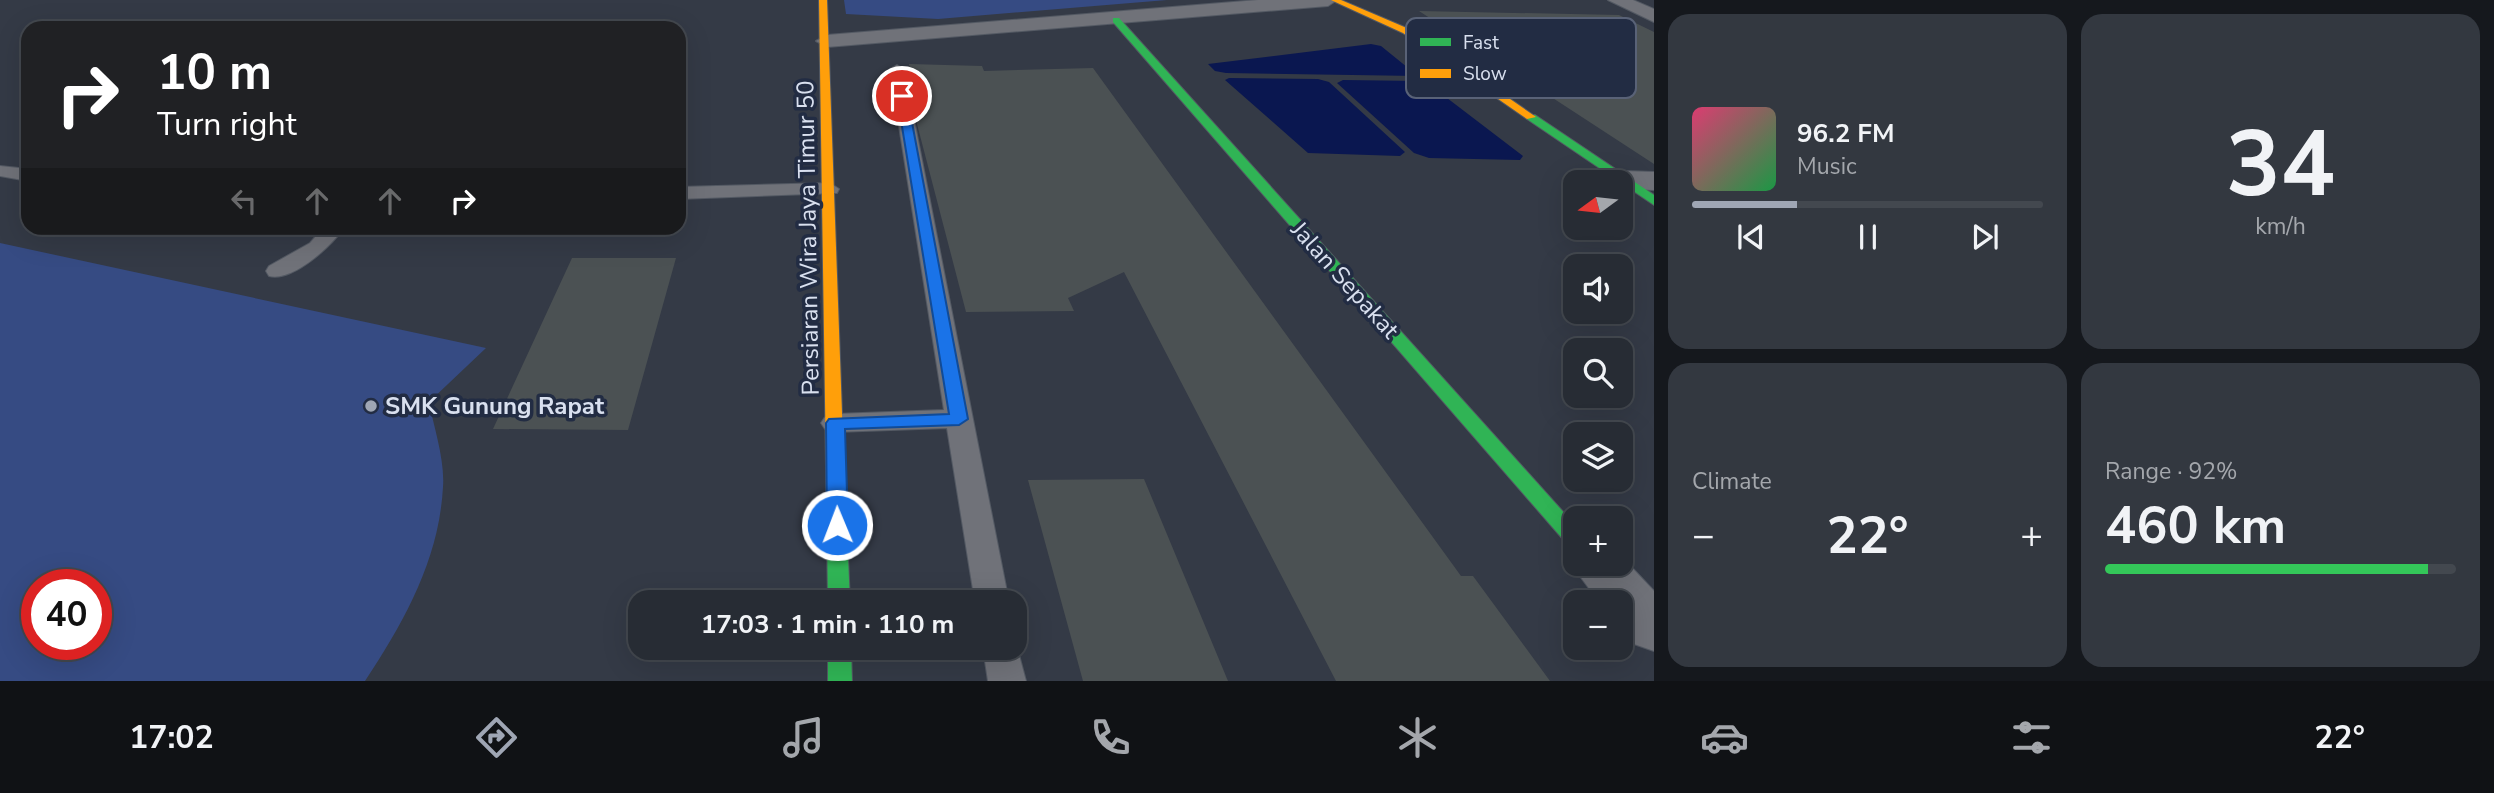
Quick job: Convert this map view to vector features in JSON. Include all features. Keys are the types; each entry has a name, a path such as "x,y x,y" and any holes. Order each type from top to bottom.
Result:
{"street":[{"name":"Persiaran Wira Jaya Timur 50","path":"823,0 827,41 839,590"},
{"path":"1207,0 1227,9"},
{"path":"827,41 1116,20 1328,0"},
{"path":"1335,0 1406,32"},
{"path":"1618,0 1654,16"},
{"name":"Jalan Sepakat","path":"1116,20 1563,525"},
{"path":"1503,98 1609,170"},
{"path":"1633,180 1654,181"},
{"path":"1633,186 1654,201"},
{"path":"1608,576 1654,628"},
{"path":"840,660 840,681"}],"lane":[{"path":"897,69 990,590"},
{"path":"0,171 21,174"},
{"path":"686,193 830,189"},
{"path":"277,271 317,247 328,235"},
{"path":"835,423 959,419"},
{"path":"1003,660 1007,681"}],"shaded area":[{"path":"844,0 1167,0 938,19 846,14"},
{"path":"1371,44 1381,46 1406,66 1406,76 1226,73 1215,71 1208,64"},
{"path":"1318,79 1329,82 1405,152 1400,156 1308,153 1225,80"},
{"path":"1343,80 1406,81 1406,98 1447,98 1523,156 1520,160 1429,158 1414,153 1337,83"},
{"path":"0,243 486,348 429,402 443,477 435,540 406,613 365,681 0,681"}],"building":[{"path":"1419,11 1619,15 1625,18 1430,18"},
{"path":"1636,23 1654,32 1654,164 1553,98 1636,98"},
{"path":"909,64 982,66 984,71 1093,68 1461,576 1473,576 1550,681 1336,681 1124,272 1068,298 1074,311 966,312 917,124"},
{"path":"572,258 676,258 628,430 493,429"},
{"path":"1144,479 1228,681 1083,681 1028,480"}],"traffic: fast":[{"path":"1116,20 1563,525"},
{"path":"1531,117 1654,201"},
{"path":"835,468 839,590"},
{"path":"840,660 840,681"}],"traffic: slow":[{"path":"823,0 835,468"},
{"path":"1335,0 1406,31"},
{"path":"1503,98 1531,117"}],"place":[{"name":"SMK Gunung Rapat","path":"371,406"}],"route":[{"path":"837,525 835,423 959,419 902,96"}]}
